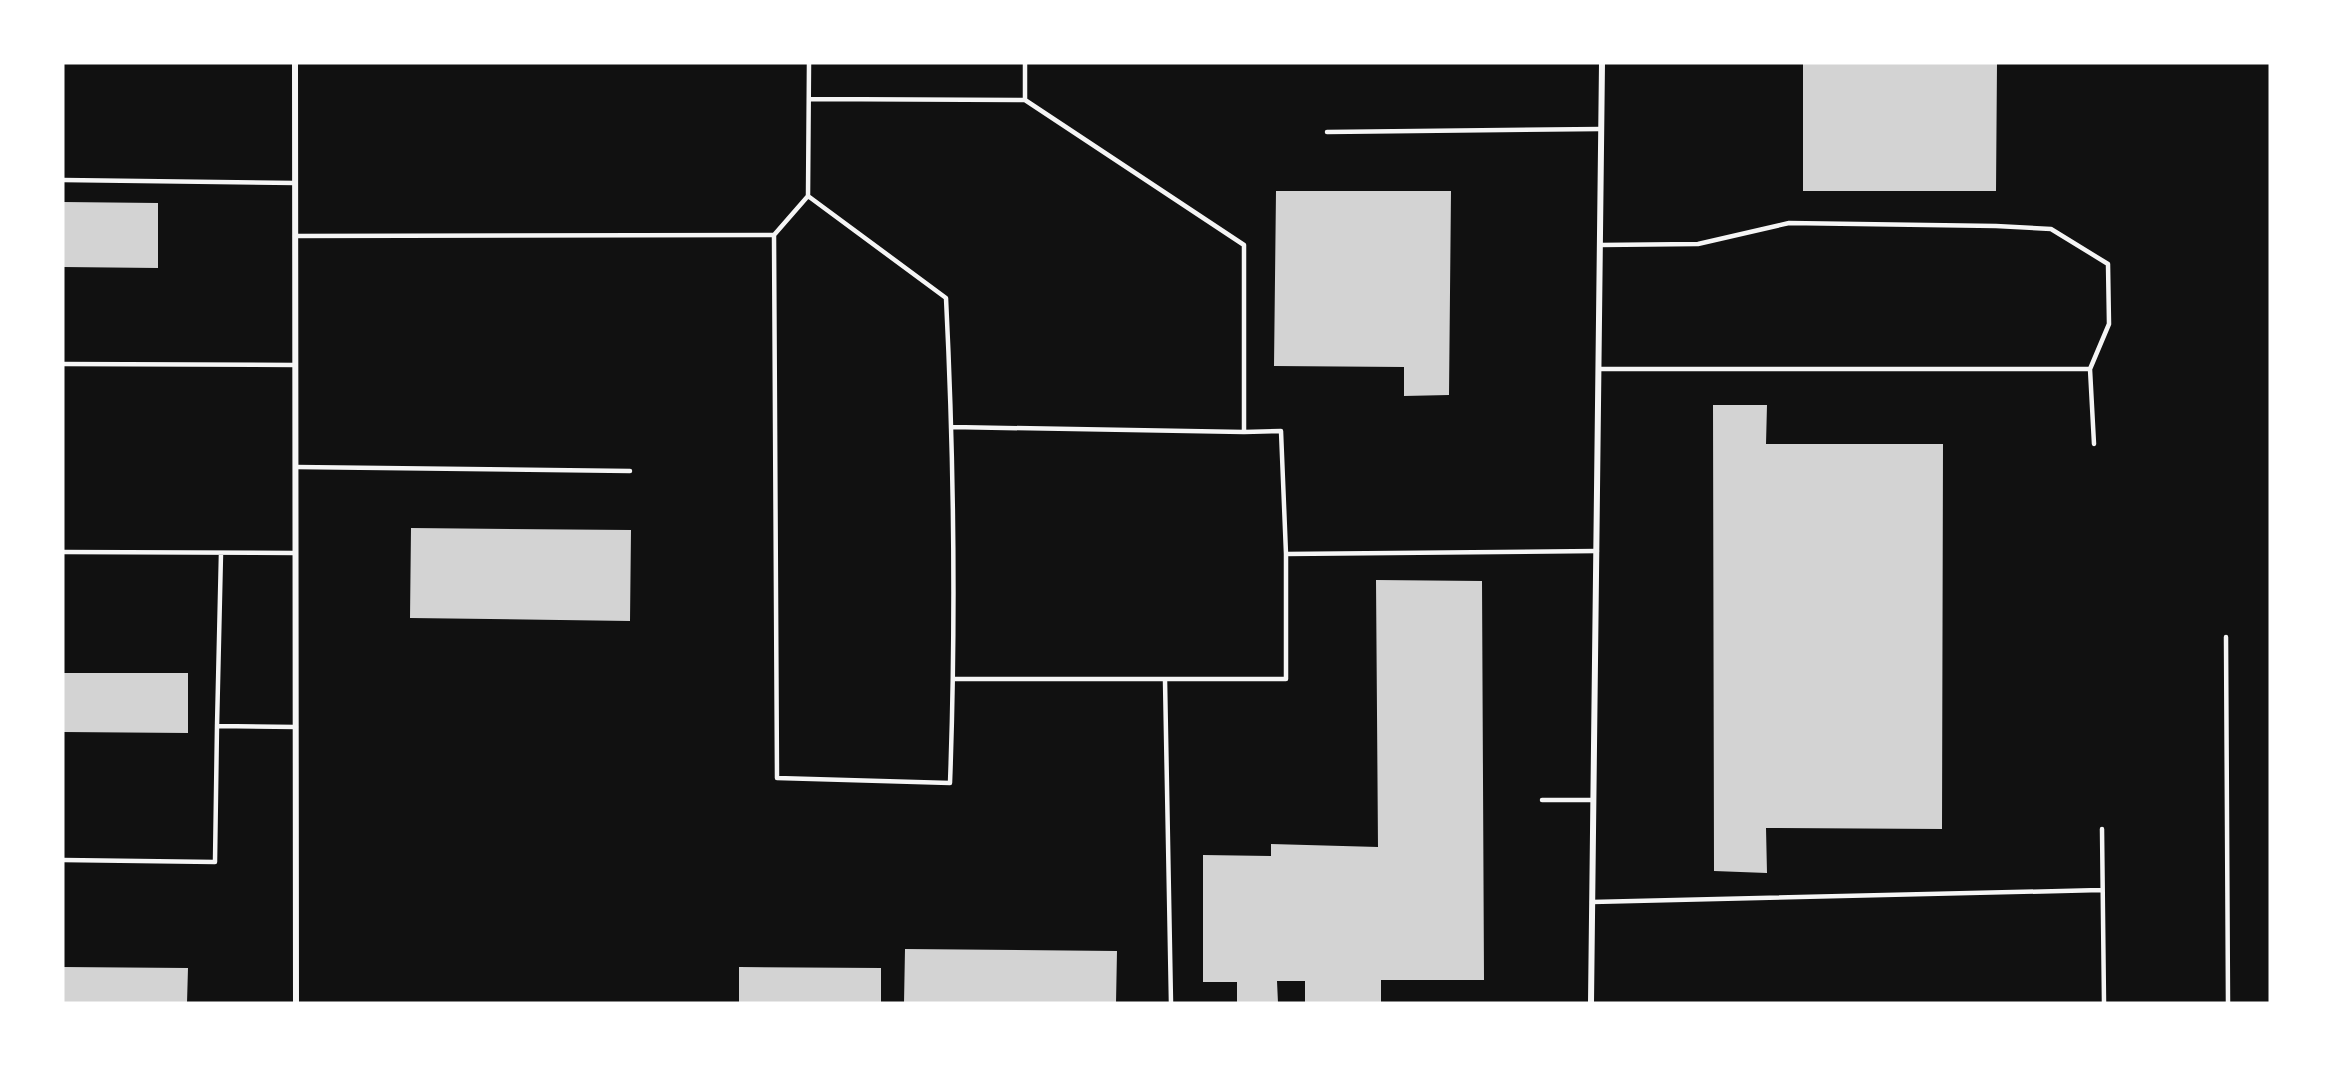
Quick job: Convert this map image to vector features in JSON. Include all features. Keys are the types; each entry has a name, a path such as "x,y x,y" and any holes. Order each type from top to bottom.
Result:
{"street":[{"path":"295,63 296,1003"},
{"path":"1591,1003 1602,63"}],"lane":[{"path":"808,196 946,298 952,427 954,679 950,783 777,778 774,235 808,196 809,63"},
{"path":"1025,63 1025,100"},
{"path":"809,99 1025,100 1244,245 1244,432"},
{"path":"1327,132 1601,129"},
{"path":"63,180 295,183"},
{"path":"1600,245 1698,243 1789,223 2052,229 2108,264 2109,324 2090,369 2094,444"},
{"path":"295,236 774,235"},
{"path":"63,364 295,365"},
{"path":"1599,369 2090,369"},
{"path":"952,427 1281,431 1286,554 1286,679 954,679"},
{"path":"296,467 630,471"},
{"path":"1286,554 1597,551"},
{"path":"63,552 295,553"},
{"path":"63,860 215,862 221,553"},
{"path":"2226,637 2228,1003"},
{"path":"1165,680 1171,1003"},
{"path":"217,726 296,727"},
{"path":"1542,800 1593,800"},
{"path":"2102,829 2104,1003"},
{"path":"1592,902 2102,890"}],"building":[{"path":"1803,63 1997,63 1996,191 1803,191"},
{"path":"1276,191 1451,191 1449,395 1404,396 1404,367 1274,366"},
{"path":"63,202 158,203 158,268 63,267"},
{"path":"1713,405 1767,405 1766,444 1943,444 1942,829 1766,828 1767,873 1714,871"},
{"path":"411,528 631,530 630,621 410,618"},
{"path":"1376,580 1482,581 1484,980 1381,980 1381,1003 1305,1003 1305,981 1277,981 1278,1003 1237,1003 1237,982 1203,982 1203,855 1271,856 1271,844 1378,847"},
{"path":"63,673 188,673 188,733 63,732"},
{"path":"905,949 1117,951 1116,1003 904,1003"},
{"path":"63,967 188,968 187,1003 63,1003"},
{"path":"739,967 881,968 881,1003 739,1003"}]}
